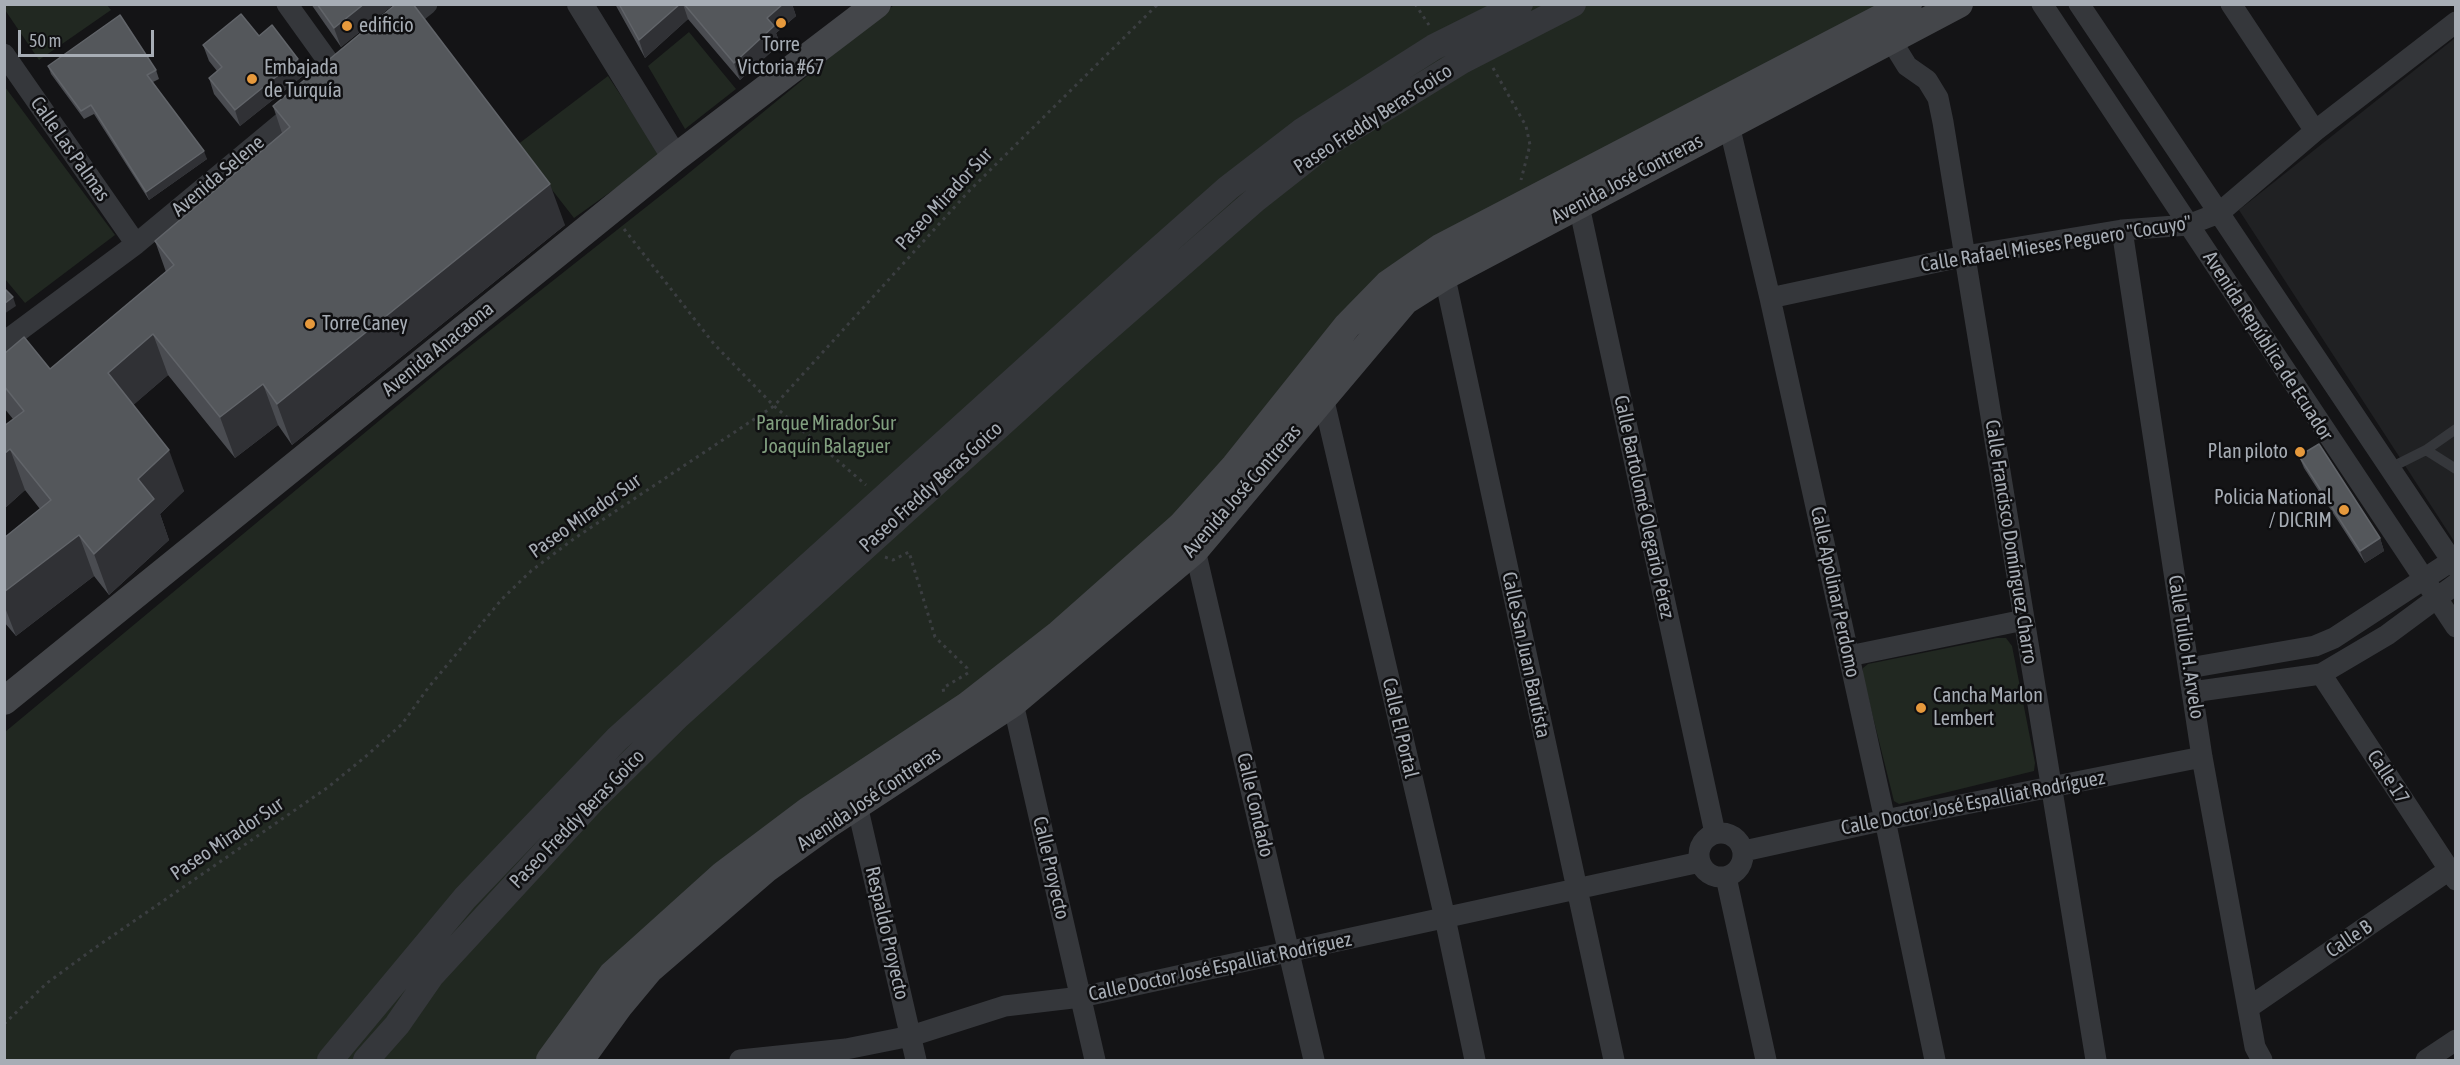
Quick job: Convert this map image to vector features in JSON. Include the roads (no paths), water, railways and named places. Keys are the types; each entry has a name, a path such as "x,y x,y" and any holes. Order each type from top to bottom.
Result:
{"main road":[{"name":"Avenida Anacaona","path":"7,694 675,158 877,4"},
{"name":"Avenida José Contreras","path":"573,1057 649,970 766,869 857,805 1013,703 1188,538 1323,397 1406,302 1576,193 1908,4"},
{"name":"Avenida José Contreras","path":"573,1057 612,975 627,959 723,875 799,817 960,711 1188,538 1235,466 1347,326 1388,284 1440,248 1510,213 1576,193 1729,124 1959,4"}],"street":[{"path":"287,4 338,75"},
{"path":"383,40 427,4"},
{"path":"580,4 675,158"},
{"name":"Paseo Freddy Beras Goico","path":"330,1060 465,898 609,747 876,496 1237,181 1302,131 1434,47 1520,4"},
{"name":"Paseo Freddy Beras Goico","path":"366,1060 397,1025 445,961 594,799 678,716 1083,350 1265,192 1322,147 1482,51 1573,4"},
{"name":"Avenida República de Ecuador","path":"2042,4 2456,627"},
{"name":"Avenida República de Ecuador","path":"2079,4 2454,562"},
{"path":"2231,5 2315,131"},
{"name":"Calle Rafael Mieses Peguero \"Cocuyo\"","path":"1770,298 1965,256 2122,230 2188,225 2219,213 2315,131 2456,22"},
{"name":"Calle Francisco Domínguez Charro","path":"1891,40 1908,66 1927,80 1938,98 2096,1060"},
{"name":"Calle Las Palmas","path":"4,54 136,244"},
{"name":"Avenida Selene","path":"4,342 136,244 356,61"},
{"name":"Calle Apolinar Perdomo","path":"1729,124 1770,298 1885,819 1935,1060"},
{"name":"Calle Bartolomé Olegario Pérez","path":"1576,193 1715,833"},
{"name":"Calle Tulio H. Arvelo","path":"2122,230 2202,757 2254,1047 2262,1060"},
{"name":"Calle San Juan Bautista","path":"1440,248 1443,277 1614,1060"},
{"name":"Calle El Portal","path":"1323,397 1475,1060"},
{"path":"876,496 896,519"},
{"name":"Calle Condado","path":"1188,538 1314,1060"},
{"path":"2189,668 2315,646 2334,638 2454,562"},
{"path":"2192,692 2321,674 2387,635 2456,584"},
{"path":"1849,656 2024,620"},
{"name":"Calle 17","path":"2321,674 2452,875"},
{"name":"Calle Proyecto","path":"1007,675 1095,1060"},
{"name":"Calle Doctor José Espalliat Rodríguez","path":"1744,851 1885,819 2202,757"},
{"name":"Respaldo Proyecto","path":"857,805 916,1060"},
{"path":"1715,833 1731,834 1739,841 1744,851 1740,867 1726,877 1710,875 1700,862 1701,845 1715,833"},
{"name":"Calle Doctor José Espalliat Rodríguez","path":"740,1060 787,1057 846,1049 911,1036 1005,1006 1081,997 1700,862"},
{"name":"Calle B","path":"2248,1008 2452,875"},
{"path":"1726,877 1766,1060"},
{"path":"2426,1060 2456,1040"}],"lane":[{"path":"2390,468 2426,450 2456,429"},
{"path":"2426,450 2456,469"}],"place":[{"name":"Torre Victoria #67","path":"781,23"},
{"name":"edificio","path":"347,26"},
{"name":"Embajada de Turquía","path":"252,79"},
{"name":"Torre Caney","path":"310,324"},
{"name":"Plan piloto","path":"2300,452"},
{"name":"Policia National / DICRIM","path":"2344,510"},
{"name":"Cancha Marlon Lembert","path":"1921,708"}],"park label":[{"name":"Parque Mirador Sur Joaquín Balaguer","path":"826,436"}]}
